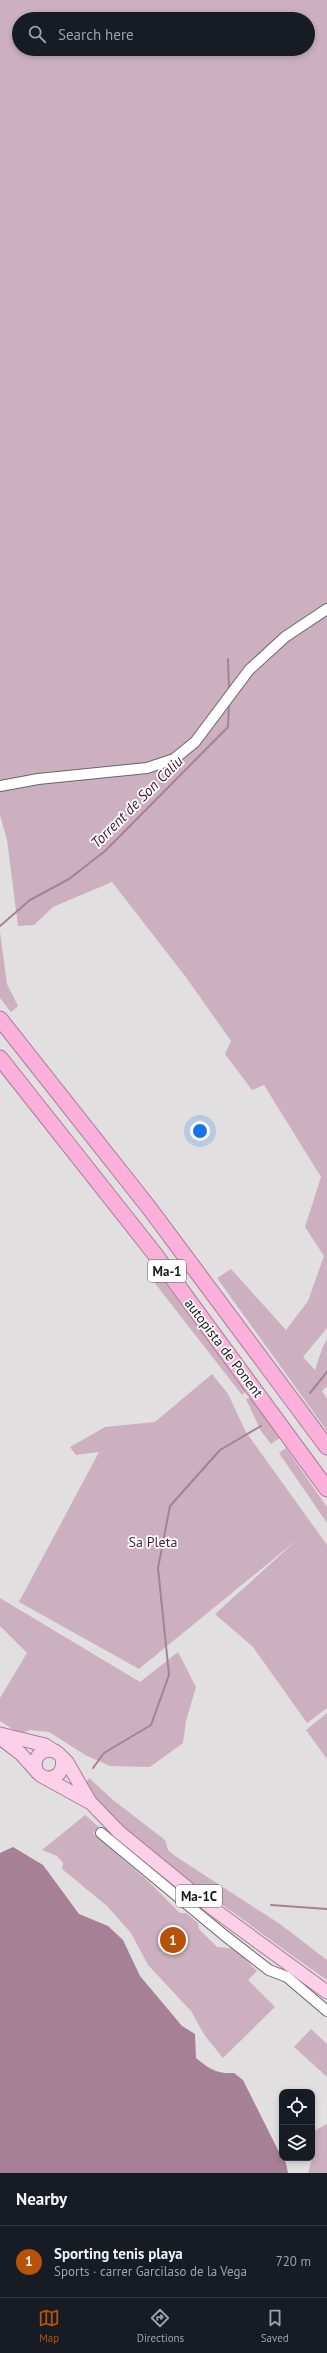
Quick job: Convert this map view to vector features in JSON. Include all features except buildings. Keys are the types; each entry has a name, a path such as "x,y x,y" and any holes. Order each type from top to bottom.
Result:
{"highway":[{"name":"autopista de Ponent","path":"0,1019 150,1209 327,1447"},
{"name":"autopista de Ponent","path":"0,1058 158,1259 327,1489"}],"main road":[{"path":"0,1734 40,1744 58,1755 63,1764 60,1774 55,1777 41,1775 35,1763 38,1755 46,1750 58,1755"},
{"name":"Ma-1C","path":"0,1737 20,1753 41,1775 90,1802"},
{"name":"Ma-1C","path":"58,1755 67,1762 90,1802 119,1832 212,1908 327,1990"}],"street":[{"path":"0,786 38,779 147,768 174,760 195,742 248,670 285,637 327,609"},
{"path":"101,1833 224,1935 269,1970 287,1977 327,2011"}],"green space":[{"path":"0,0 327,0 327,1328 303,1357 315,1370 323,1346 327,1340 327,1386 322,1391 327,1399 327,1431 217,1278 231,1269 286,1330 308,1301 324,1256 305,1227 321,1177 264,1085 252,1090 225,1054 231,1041 185,976 112,882 53,907 34,925 18,926 7,840 0,815"},
{"path":"0,932 7,984 18,1006 11,1012 0,998"},
{"path":"157,1272 246,1391 242,1395 150,1277"},
{"name":"Sa Pleta","path":"212,1374 228,1394 246,1432 327,1545 327,1708 307,1723 253,1647 215,1614 298,1539 139,1669 19,1602 99,1452 76,1455 70,1447 105,1427 155,1422"},
{"path":"251,1397 280,1438 271,1444 261,1431 246,1399"},
{"path":"286,1448 327,1507 327,1523 279,1453"},
{"path":"0,1598 140,1682 178,1652 196,1687 186,1721 183,1743 150,1767 110,1766 87,1756 49,1732 30,1730 20,1734 0,1721 0,1698 27,1653 0,1626"},
{"path":"327,1713 327,1759 306,1730"},
{"path":"89,1778 113,1800 165,1840 168,1850 175,1856 280,1924 327,1960 327,1980 178,1874 135,1839 99,1802 86,1783"},
{"path":"85,1815 99,1827 93,1833 148,1881 180,1913 186,1913 198,1923 199,1929 217,1947 235,1949 257,1971 248,1980 275,2007 223,2058 205,2036 191,2011 148,1965 131,1933 107,1906 62,1869 63,1863 57,1856 42,1850"},
{"path":"311,2029 327,2044 327,2077 294,2047"},
{"path":"327,2124 327,2173 308,2173 311,2161 315,2161 315,2130"}],"shaded area":[{"path":"13,1847 43,1865 79,1914 108,1926 123,1940 140,1976 182,2026 195,2034 196,2058 218,2072 234,2073 243,2080 279,2152 279,2161 284,2161 286,2163 288,2173 0,2173 0,1853"}],"waterway":[{"name":"Torrent de Son Caliu","path":"228,659 229,690"},
{"name":"Torrent de Son Caliu","path":"0,926 30,900 69,879 105,851 228,727 229,704"},
{"path":"310,1393 327,1372"},
{"path":"93,1768 104,1753 151,1725 169,1675 158,1568 170,1506 220,1450 261,1426"},
{"path":"271,1905 327,1909"}],"place":[{"name":"Sporting tenis playa","path":"173,1940"}]}
